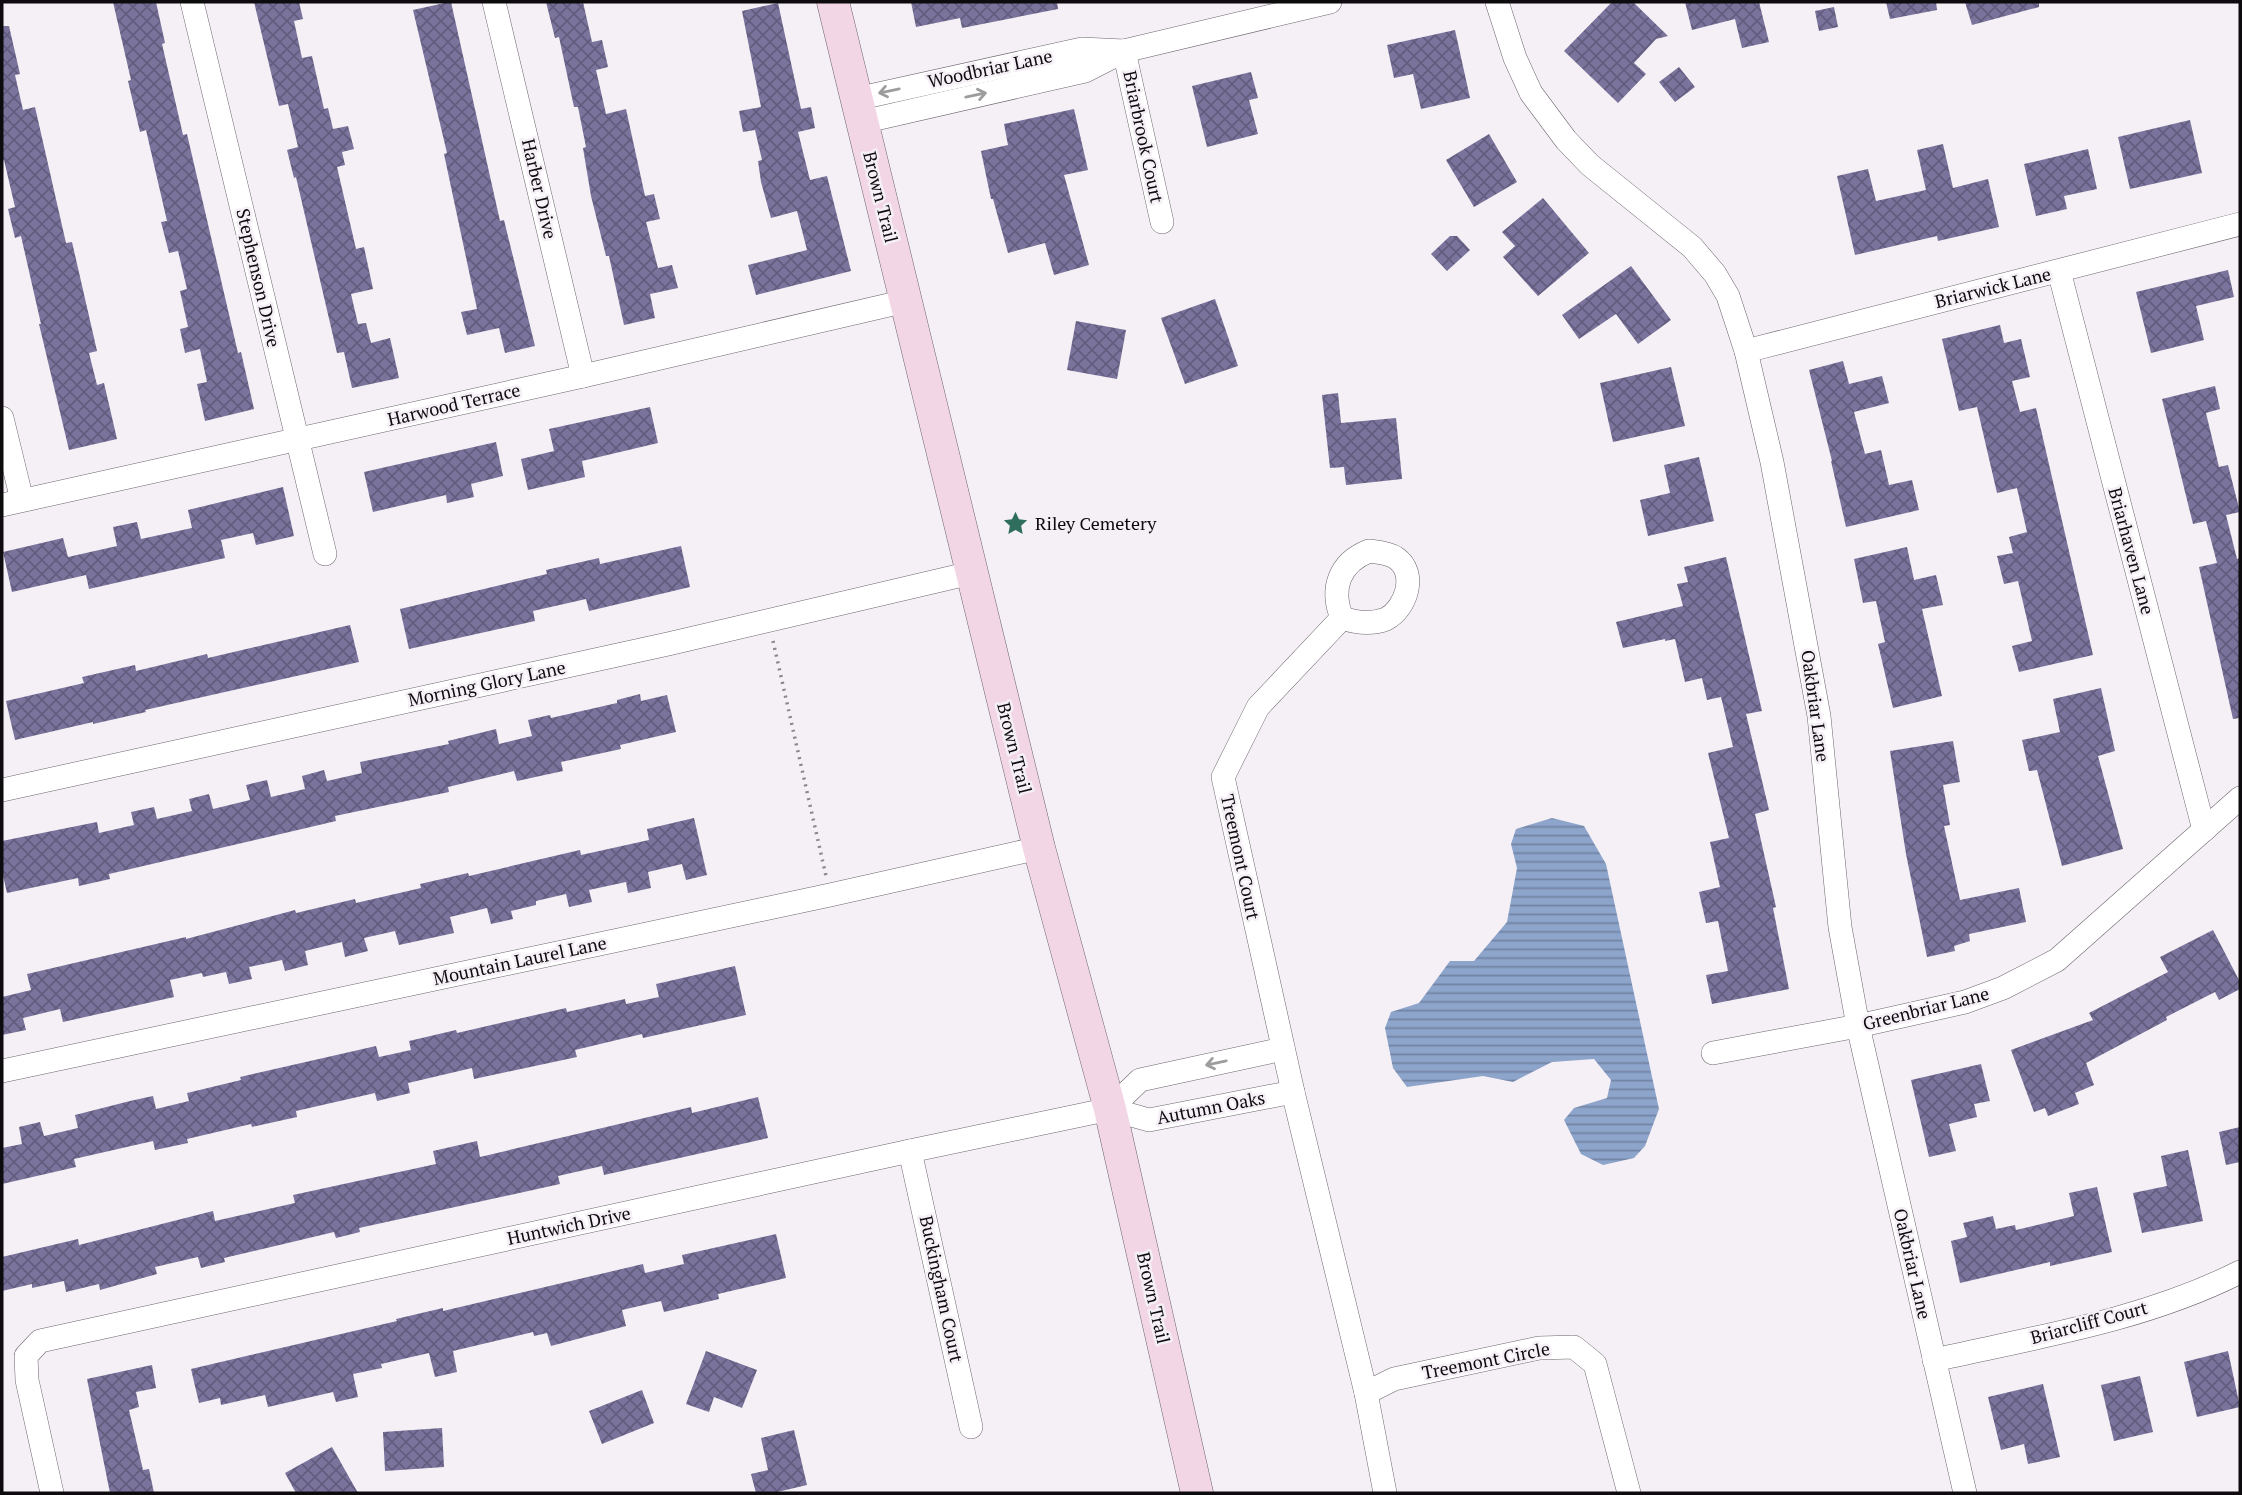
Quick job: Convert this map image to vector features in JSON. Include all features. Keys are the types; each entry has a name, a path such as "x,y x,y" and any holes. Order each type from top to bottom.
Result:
{"street":[{"name":"Stephenson Drive","path":"192,2 325,554"},
{"name":"Harber Drive","path":"494,2 583,376"},
{"name":"Brown Trail","path":"833,2 1039,848 1110,1109 1197,1493"},
{"name":"Woodbriar Lane","path":"859,110 1082,49 1124,51 1330,2"},
{"name":"Oakbriar Lane","path":"1497,2 1515,58 1531,93 1566,140 1590,165 1692,247 1715,274 1728,296 1746,351 1772,462 1819,716 1840,927 1858,1026 1965,1493"},
{"name":"Briarbrook Court","path":"1124,51 1161,222"},
{"name":"Briarwick Lane","path":"1746,351 2240,224"},
{"name":"Briarhaven Lane","path":"2059,271 2204,830"},
{"name":"Harwood Terrace","path":"12,503 906,301"},
{"path":"2,418 12,503"},
{"name":"Morning Glory Lane","path":"2,790 769,621 971,573"},
{"name":"Treemont Court","path":"1293,1092 1223,777 1258,707 1342,618"},
{"name":"Greenbriar Lane","path":"1713,1053 1858,1026 1965,1002 2003,988 2057,960 2240,798"},
{"name":"Mountain Laurel Lane","path":"2,1071 1039,848"},
{"path":"1110,1109 1140,1080 1283,1049"},
{"path":"1293,1092 1366,1392 1385,1493"},
{"name":"Autumn Oaks","path":"1110,1109 1149,1120 1293,1092"},
{"name":"Huntwich Drive","path":"52,1493 27,1380 26,1356 40,1341 1110,1109"},
{"name":"Buckingham Court","path":"910,1151 971,1427"},
{"name":"Briarcliff Court","path":"1934,1360 2099,1323 2190,1295 2240,1272"},
{"name":"Treemont Circle","path":"1366,1392 1394,1379 1539,1348 1574,1347 1595,1364 1629,1493"}],"path":[{"path":"769,621 830,895"}],"water":[{"path":"1552,818 1584,826 1606,864 1659,1109 1645,1146 1634,1158 1603,1165 1581,1154 1564,1120 1574,1108 1607,1098 1611,1080 1594,1059 1552,1062 1513,1082 1483,1076 1407,1087 1393,1068 1385,1028 1391,1012 1419,1003 1450,961 1474,961 1507,922 1517,868 1511,844 1516,829"}],"building":[{"path":"113,2 156,2 165,43 162,44 183,135 187,134 238,353 241,352 254,409 205,421 197,384 207,382 200,349 185,353 180,329 188,327 180,291 187,289 178,251 169,253 161,222 167,221 146,130 140,132"},
{"path":"254,2 299,2 303,19 294,21 302,58 312,56 324,109 328,108 333,129 348,126 354,149 342,152 345,165 337,167 356,249 364,247 373,289 351,294 358,324 366,323 371,343 390,338 399,378 352,388 344,352 337,353 296,177 294,178 287,150 298,147 288,104 279,106"},
{"path":"451,2 500,221 504,220 535,346 505,353 499,328 467,335 461,312 477,309 444,154 447,153 413,10"},
{"path":"546,2 583,2 592,42 602,40 608,67 596,70 606,114 626,109 645,196 654,194 660,219 646,222 658,268 672,265 678,288 650,294 655,318 624,325 609,256 606,256 591,196 583,148 586,147 578,107 574,107 559,37 555,38"},
{"path":"911,2 1057,2 1058,9 962,28 960,18 916,27"},
{"path":"1612,2 1633,2 1668,36 1656,39 1634,63 1646,74 1618,103 1564,51"},
{"path":"1685,2 1759,2 1769,42 1742,48 1735,19 1692,30"},
{"path":"1886,2 1936,2 1937,10 1890,19"},
{"path":"1965,2 2039,2 2039,7 1972,25"},
{"path":"778,3 801,109 811,107 815,128 798,132 810,180 827,176 851,271 756,295 748,265 807,250 797,211 771,218 761,182 758,161 762,160 755,130 743,132 739,111 761,107 742,11"},
{"path":"1834,7 1838,27 1819,31 1815,11"},
{"path":"2,26 9,26 20,74 15,75 23,110 35,107 66,243 72,242 97,351 89,353 97,385 104,383 117,439 69,450 21,236 15,238 8,209 15,207 4,160 2,161"},
{"path":"1455,30 1470,98 1421,109 1413,74 1394,78 1387,45"},
{"path":"1679,67 1695,87 1675,102 1659,82"},
{"path":"1251,72 1258,98 1249,100 1258,134 1207,147 1192,86"},
{"path":"1074,109 1088,170 1064,175 1089,265 1054,275 1045,243 1008,253 991,199 981,151 1008,145 1004,124"},
{"path":"2190,120 2202,173 2130,189 2118,137"},
{"path":"1489,134 1517,182 1474,207 1446,160"},
{"path":"1943,144 1953,188 1988,179 1999,227 1938,241 1937,236 1855,255 1837,176 1868,169 1876,201 1926,190 1917,150"},
{"path":"2088,149 2097,189 2064,196 2067,209 2036,216 2024,164"},
{"path":"1543,198 1589,253 1538,296 1503,257 1515,246 1502,232"},
{"path":"1450,236 1457,236 1470,250 1447,271 1431,254"},
{"path":"1631,266 1671,320 1638,344 1616,314 1579,339 1562,315"},
{"path":"2228,270 2234,297 2196,306 2204,340 2151,353 2136,292"},
{"path":"1215,299 1238,366 1185,384 1161,318"},
{"path":"1076,321 1126,330 1117,379 1067,370"},
{"path":"2000,325 2004,343 2021,339 2030,377 2012,381 2020,412 2036,408 2093,655 2019,672 2012,646 2032,641 2018,581 2004,584 1997,556 2013,553 2009,537 2027,532 2017,488 1997,493 1977,407 1959,411 1942,339"},
{"path":"1843,361 1849,384 1882,376 1889,403 1854,412 1865,454 1881,450 1889,485 1912,480 1919,510 1846,527 1809,370"},
{"path":"1671,367 1685,426 1613,442 1600,383"},
{"path":"2215,386 2220,409 2206,413 2219,467 2228,465 2240,512 2226,515 2237,559 2240,558 2240,718 2233,719 2199,567 2217,563 2206,521 2193,524 2162,399"},
{"path":"1338,393 1341,423 1396,418 1402,479 1346,485 1344,467 1330,468 1322,395"},
{"path":"650,407 658,443 582,461 585,477 528,490 521,459 554,451 549,429"},
{"path":"496,442 503,476 471,484 474,497 447,503 446,495 373,512 364,472"},
{"path":"1699,457 1714,521 1648,536 1640,500 1670,493 1664,465"},
{"path":"283,487 294,536 256,545 253,533 221,540 225,558 89,589 86,575 12,592 3,552 63,538 68,557 117,546 113,527 137,522 141,539 192,528 188,510"},
{"path":"681,546 690,587 589,611 586,599 533,611 535,621 409,649 400,609 547,574 546,570 599,558 600,564"},
{"path":"1907,547 1914,580 1936,575 1943,605 1922,609 1942,696 1893,708 1878,644 1885,642 1876,601 1863,603 1854,559"},
{"path":"1726,557 1762,711 1746,714 1769,810 1755,814 1776,907 1773,908 1789,989 1712,1004 1706,975 1728,971 1718,921 1706,923 1699,892 1720,887 1710,842 1729,838 1708,753 1733,747 1721,697 1707,700 1702,678 1685,682 1675,639 1623,648 1616,622 1683,606 1677,584 1688,582 1684,567"},
{"path":"350,625 359,662 15,740 6,701 84,683 82,677 135,665 136,671 207,654 208,658"},
{"path":"2101,688 2115,751 2098,756 2123,849 2062,866 2037,770 2029,771 2022,740 2060,732 2053,699"},
{"path":"640,694 641,701 667,695 676,732 620,745 621,749 561,762 563,771 517,781 514,771 448,787 449,792 335,816 336,821 109,874 110,879 79,886 78,878 7,893 2,871 2,841 97,822 99,833 134,825 131,812 154,807 157,819 192,811 189,799 209,794 213,809 250,800 246,785 267,780 271,797 305,789 302,776 324,770 327,781 362,773 360,762 449,744 448,741 496,729 499,744 532,736 528,720 550,715 551,718 617,703 617,700"},
{"path":"1953,741 1960,782 1943,785 1950,825 1944,826 1960,900 2019,888 2026,922 1969,934 1970,941 1954,946 1955,951 1927,957 1906,854 1890,751"},
{"path":"694,818 707,875 686,880 682,864 648,872 651,888 628,893 626,882 589,890 592,902 569,907 566,894 536,901 536,905 511,911 513,919 491,924 487,908 450,917 454,933 399,945 395,931 364,938 368,951 345,957 342,942 305,951 308,965 285,971 282,960 249,967 252,979 229,984 226,972 203,977 202,973 170,980 174,997 63,1022 60,1009 23,1018 26,1030 2,1035 2,997 31,990 27,974 186,939 295,910 296,913 355,899 356,903 421,888 420,884 468,873 469,876 580,850 581,855 649,840 647,829"},
{"path":"2213,930 2240,982 2240,989 2219,1000 2215,992 2086,1063 2094,1085 2075,1093 2079,1104 2048,1116 2045,1108 2034,1112 2011,1050 2093,1020 2089,1013 2168,972 2160,957"},
{"path":"735,966 746,1015 643,1038 642,1034 575,1050 577,1057 474,1079 472,1068 408,1083 410,1093 377,1101 375,1093 296,1111 297,1117 252,1127 251,1124 187,1139 188,1143 155,1150 153,1141 74,1159 76,1167 2,1184 2,1148 22,1144 19,1127 40,1122 44,1136 78,1128 75,1115 130,1101 153,1096 156,1109 189,1101 187,1093 241,1080 240,1077 376,1046 379,1057 411,1050 409,1041 456,1030 457,1033 566,1008 567,1012 625,999 626,1004 659,997 656,984"},
{"path":"1981,1064 1990,1101 1974,1104 1977,1117 1949,1124 1956,1151 1929,1157 1911,1080"},
{"path":"758,1097 768,1138 604,1175 602,1166 558,1176 560,1184 359,1228 360,1232 336,1238 334,1232 224,1258 225,1262 201,1268 198,1257 155,1267 157,1274 100,1290 99,1284 66,1292 64,1281 32,1288 32,1284 2,1291 2,1257 78,1239 79,1245 213,1211 215,1221 295,1203 293,1195 436,1164 433,1151 477,1141 480,1157 691,1107 692,1113"},
{"path":"2240,1127 2240,1162 2226,1165 2219,1132"},
{"path":"2188,1150 2203,1221 2142,1233 2133,1193 2167,1186 2161,1156"},
{"path":"2097,1187 2112,1252 2050,1266 2050,1262 1960,1283 1951,1241 1967,1237 1963,1223 1993,1216 1996,1229 2015,1225 2016,1230 2074,1216 2069,1193"},
{"path":"776,1234 786,1278 718,1294 719,1299 664,1312 661,1301 622,1310 626,1326 551,1346 547,1333 534,1336 533,1332 453,1351 457,1372 435,1377 429,1353 381,1364 382,1368 353,1374 358,1397 336,1402 333,1392 268,1407 265,1395 221,1405 220,1398 199,1403 191,1369 443,1308 443,1311 643,1264 645,1273 684,1264 682,1255"},
{"path":"706,1351 757,1370 742,1408 714,1397 709,1412 686,1404"},
{"path":"2228,1351 2240,1407 2197,1417 2184,1362"},
{"path":"152,1365 156,1388 136,1392 139,1407 129,1410 143,1470 149,1469 154,1493 110,1493 87,1379"},
{"path":"2140,1376 2153,1432 2114,1441 2101,1385"},
{"path":"2043,1384 2060,1457 2028,1464 2024,1444 2001,1450 1988,1397"},
{"path":"642,1390 654,1423 602,1444 589,1411"},
{"path":"442,1428 444,1467 385,1471 383,1432"},
{"path":"794,1430 807,1485 773,1493 756,1493 751,1474 768,1470 761,1438"},
{"path":"332,1447 358,1493 296,1493 285,1473"}],"place":[{"name":"Riley Cemetery","path":"1015,524"}]}
